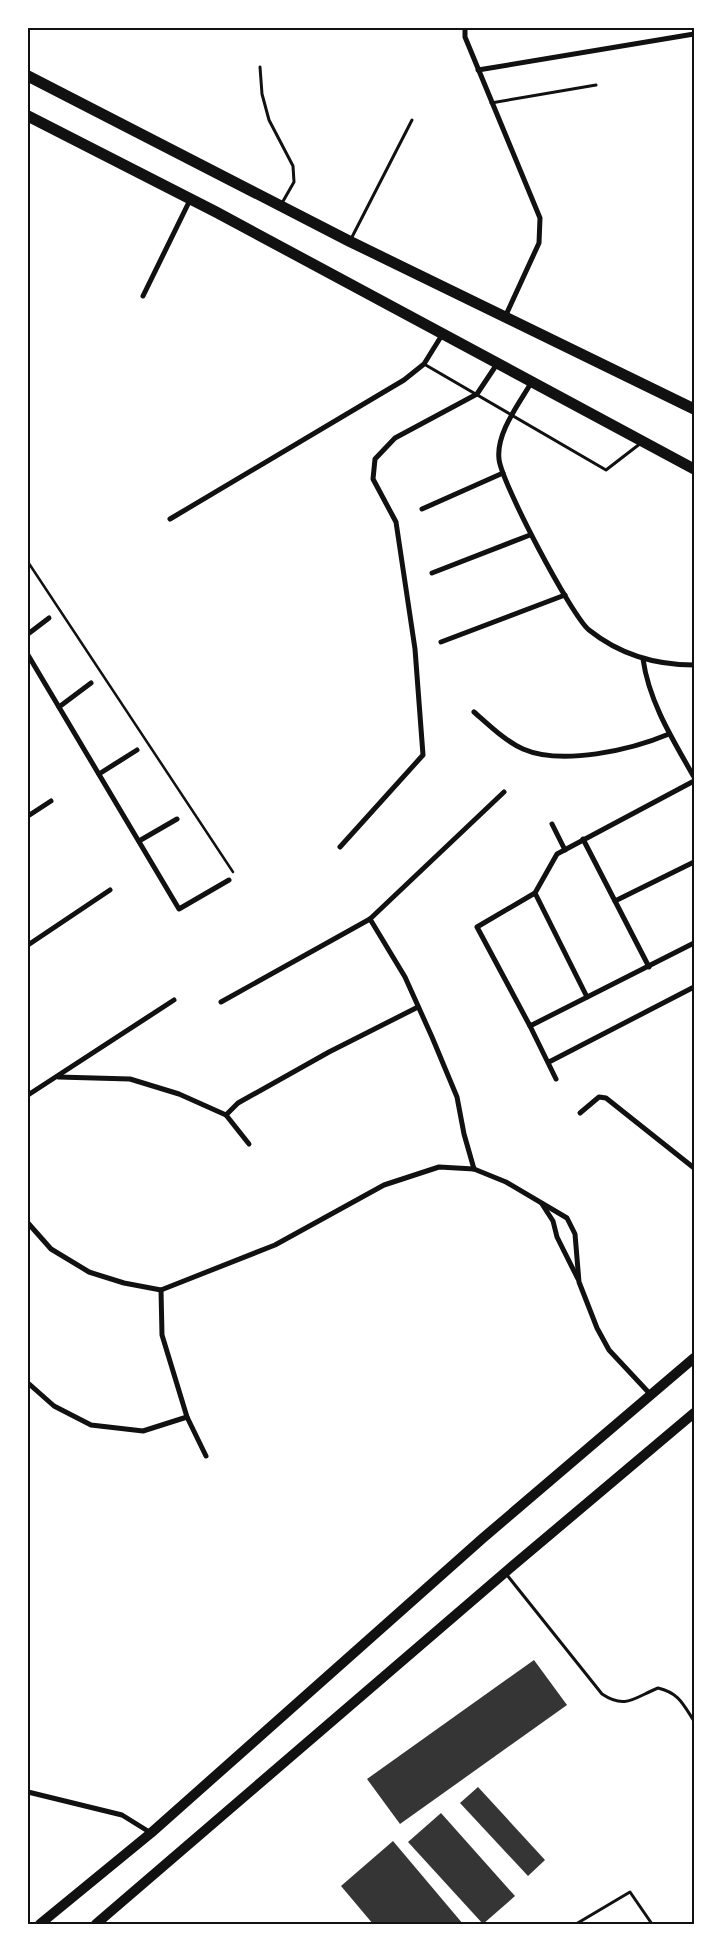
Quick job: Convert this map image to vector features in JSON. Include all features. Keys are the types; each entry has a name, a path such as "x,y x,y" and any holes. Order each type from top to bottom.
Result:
{"highway":[{"path":"28,76 349,241 505,319 694,409"},
{"path":"28,116 190,199 694,469"}],"main road":[{"path":"40,1924 151,1833 483,1538 694,1358"},
{"path":"96,1924 505,1572 694,1413"}],"street":[{"path":"465,28 465,37 491,103 540,218 539,243 505,319"},
{"path":"478,70 694,34"},
{"path":"143,296 190,199"},
{"path":"170,519 404,380 424,364 442,335"},
{"path":"340,847 423,755 414,649 396,522 373,479 375,459 395,438 477,394 497,364"},
{"path":"531,382 502,436 499,459 530,535 586,628 611,645 643,659 694,666"},
{"path":"422,509 504,473"},
{"path":"432,573 530,535"},
{"path":"440,642 565,595"},
{"path":"28,634 49,618"},
{"path":"28,654 179,909 229,880"},
{"path":"643,659 646,679 669,734 694,777"},
{"path":"59,707 91,683"},
{"path":"474,712 499,734 523,749 556,755 622,750 669,734"},
{"path":"99,774 136,750"},
{"path":"556,1079 549,1062 478,927 535,893 557,854 694,781"},
{"path":"221,1002 370,919 504,792"},
{"path":"28,816 51,801"},
{"path":"139,841 177,819"},
{"path":"552,824 565,850"},
{"path":"583,839 649,967"},
{"path":"615,901 694,862"},
{"path":"28,945 110,890"},
{"path":"535,893 587,997"},
{"path":"370,919 405,978 457,1097 464,1134 474,1169"},
{"path":"530,1026 694,943"},
{"path":"549,1062 694,987"},
{"path":"28,1095 174,1000"},
{"path":"226,1115 238,1103 330,1052 418,1007"},
{"path":"58,1077 130,1079 179,1094 226,1115 249,1144"},
{"path":"580,1113 598,1097 606,1098 694,1168"},
{"path":"28,1224 51,1249 89,1272 124,1283 161,1290 275,1245 384,1185 438,1167 474,1169 506,1182 567,1218 575,1234 579,1282"},
{"path":"540,1201 553,1222 557,1237 609,1350 651,1395"},
{"path":"161,1290 162,1335 187,1417 206,1456"},
{"path":"28,1384 54,1406 91,1425 143,1431 187,1417"},
{"path":"28,1792 122,1815 151,1833"}],"lane":[{"path":"260,67 262,94 269,120 293,166 294,182 281,206"},
{"path":"491,103 596,85"},
{"path":"349,241 412,120"},
{"path":"424,364 606,470 644,441"},
{"path":"505,1572 602,1694 612,1701 624,1702 639,1698 658,1688 667,1690 677,1696 694,1721"},
{"path":"576,1924 630,1892 652,1924"}],"path":[{"path":"28,562 234,872 229,880"}],"building":[{"path":"534,1660 567,1705 400,1824 367,1779"},
{"path":"478,1787 545,1860 528,1876 460,1803"},
{"path":"441,1813 515,1896 483,1924 408,1842"},
{"path":"393,1841 463,1924 373,1924 341,1886"}]}
